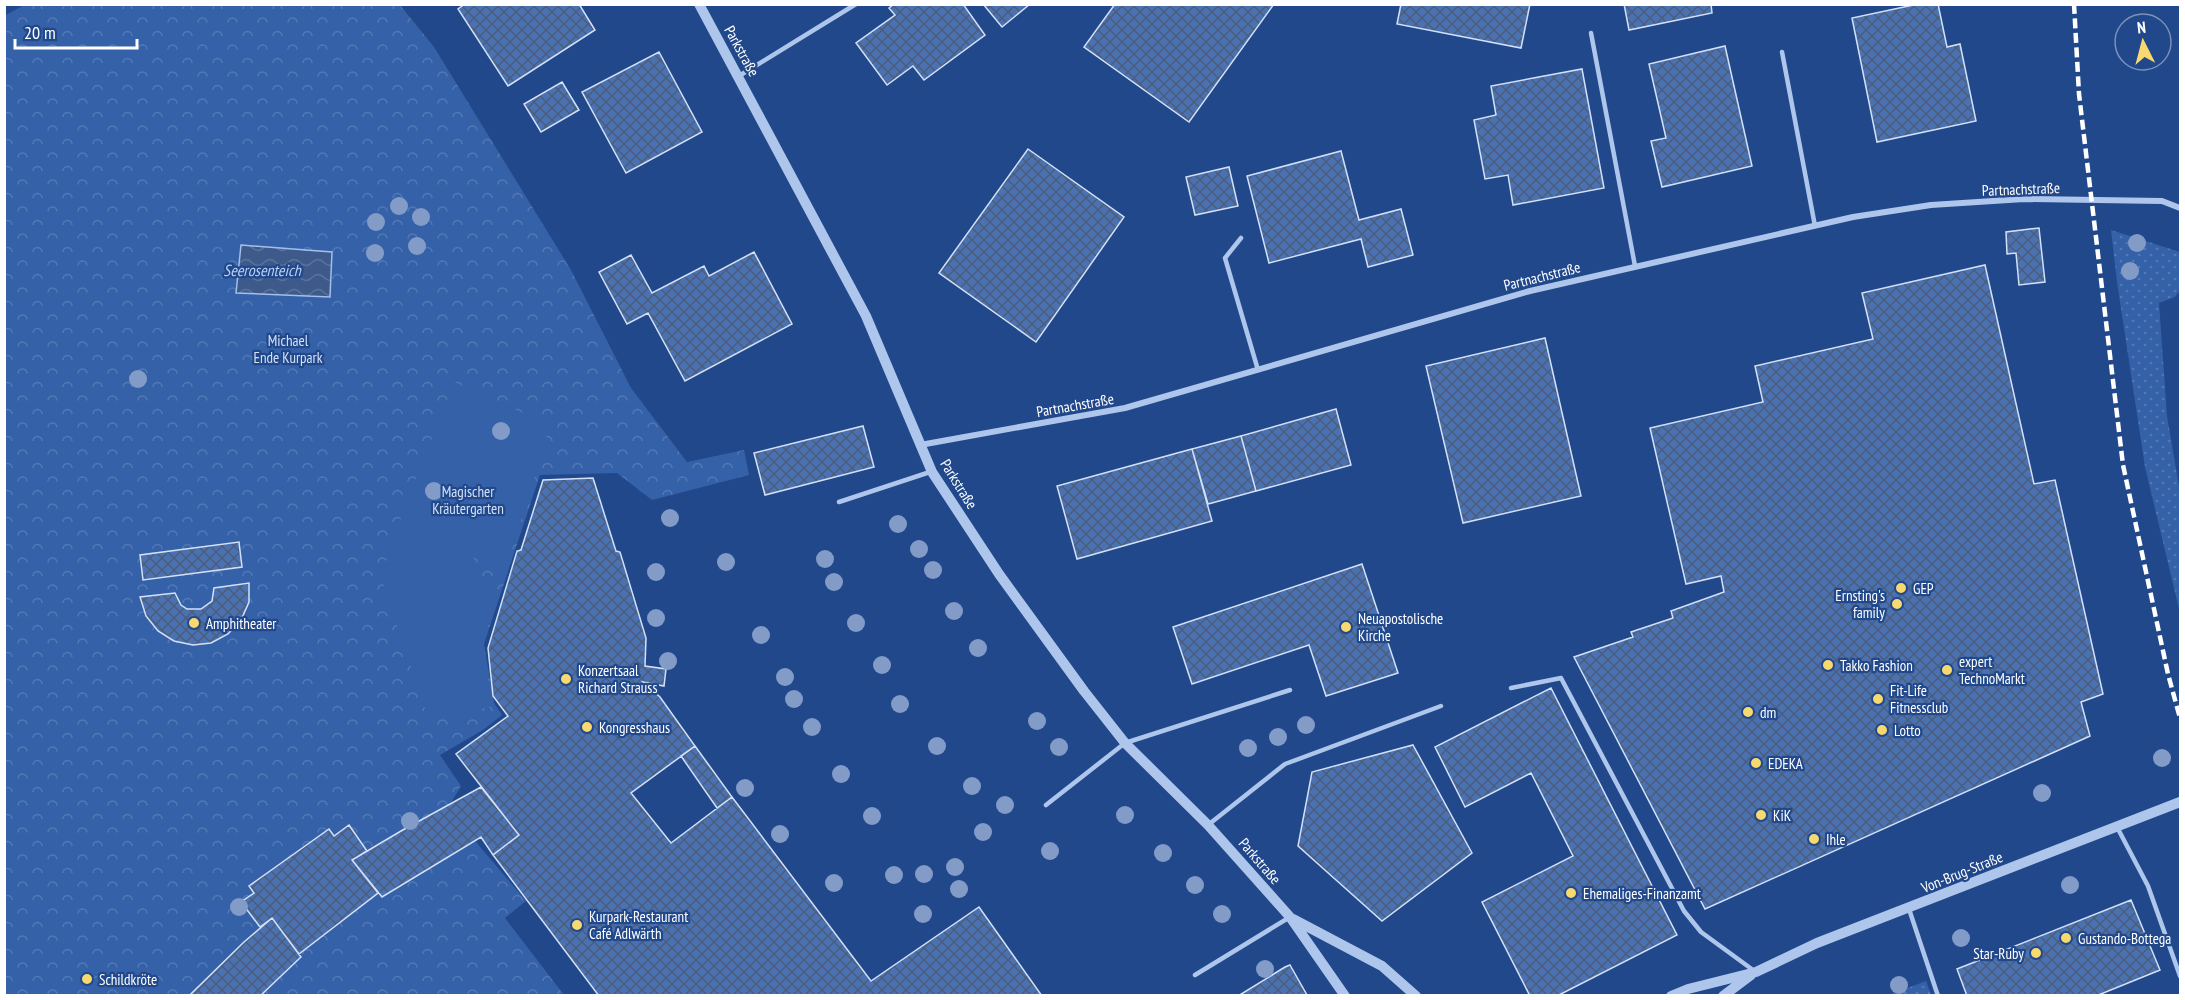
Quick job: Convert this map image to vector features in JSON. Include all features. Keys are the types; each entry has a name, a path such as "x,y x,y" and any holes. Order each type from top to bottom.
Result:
{"street":[{"name":"Parkstraße","path":"699,4 866,316 932,472 999,574 1125,743 1208,825 1290,917 1345,996"},
{"name":"Partnachstraße","path":"919,445 1125,408 1530,291 1853,217 1931,205 2024,199 2162,201 2181,208"},
{"name":"Von-Brug-Straße","path":"1723,996 1756,972 1817,943 2181,802"},
{"name":"Parkstraße","path":"1290,917 1382,966 1416,996"},
{"name":"Von-Brug-Straße","path":"1671,996 1688,989 1756,972"}],"lane":[{"path":"739,76 856,4"},
{"path":"1591,33 1635,266"},
{"path":"1782,52 1815,226"},
{"path":"1241,238 1225,258 1258,370"},
{"path":"839,502 932,472"},
{"path":"1511,688 1561,678 1683,911 1701,932 1756,972"},
{"path":"1046,805 1125,743 1290,690"},
{"path":"1208,825 1285,764 1441,706"},
{"path":"2117,827 2148,886 2181,976"},
{"path":"1909,909 1938,996"},
{"path":"1195,975 1290,917"}],"green space":[{"name":"Michael Ende Kurpark","path":"26,4 400,5 434,47 571,270 631,388 687,462 744,450 749,475 652,500 617,473 540,475 484,644 494,703 502,715 483,730 440,755 461,786 450,804 476,842 526,901 505,918 564,995 5,995 4,16"},
{"path":"2111,230 2180,252 2180,290 2175,297 2159,303 2167,416 2180,492 2180,613 2145,467"},
{"name":"Magischer Kräutergarten","path":"454,382 550,425 507,565 474,556 468,583 500,590 483,640 491,707 428,717 381,577 398,526"},
{"path":"1926,981 1931,995 1889,995"}],"water":[{"name":"Seerosenteich","path":"241,245 332,252 330,297 236,293"}],"building":[{"path":"465,4 579,4 595,30 508,86 458,9"},
{"path":"894,4 963,4 985,35 924,80 913,66 887,85 856,43 895,15 889,8"},
{"path":"983,4 1030,4 1002,27"},
{"path":"1115,4 1274,4 1189,122 1084,47"},
{"path":"1401,4 1530,4 1521,48 1397,24"},
{"path":"1624,4 1711,4 1712,13 1629,30"},
{"path":"1918,4 1938,4 1947,47 1960,44 1976,121 1877,142 1852,18"},
{"path":"1725,46 1752,166 1662,187 1651,141 1666,138 1649,64"},
{"path":"659,52 702,132 626,173 582,92"},
{"path":"1582,69 1604,188 1513,205 1508,175 1485,179 1474,120 1496,115 1491,86"},
{"path":"562,82 579,110 541,132 524,104"},
{"path":"1028,149 1124,217 1036,342 939,273"},
{"path":"1341,151 1359,220 1401,209 1413,255 1368,267 1361,239 1269,263 1247,176"},
{"path":"1229,167 1238,206 1195,215 1186,177"},
{"path":"2039,228 2045,282 2019,285 2016,253 2007,254 2006,232"},
{"path":"754,252 792,324 685,381 648,313 627,324 599,272 631,255 652,293 704,266 709,276"},
{"name":"GEP","path":"1985,265 2034,484 2055,480 2103,694 2081,702 2090,736 1705,909 1574,657 1633,637 1631,632 1673,618 1671,611 1724,592 1721,576 1686,584 1650,428 1763,402 1755,366 1873,339 1862,293"},
{"path":"1545,338 1581,496 1463,523 1426,366"},
{"path":"1336,409 1351,465 1256,491 1241,436"},
{"path":"863,426 874,467 765,495 754,453"},
{"path":"1241,436 1256,491 1208,504 1192,449"},
{"path":"1192,449 1212,521 1077,559 1057,486"},
{"name":"Kongresshaus","path":"593,478 616,551 620,552 646,638 645,666 666,669 664,686 643,682 660,697 695,746 631,793 671,843 732,797 871,981 979,907 1042,996 599,996 493,855 519,835 456,754 508,716 493,696 488,648 517,551 521,550 543,480"},
{"path":"239,542 242,567 143,580 140,555"},
{"path":"1362,564 1398,673 1326,696 1309,645 1192,684 1173,627"},
{"path":"249,583 249,602 241,620 228,634 211,643 193,645 174,641 158,631 146,616 140,597 175,593 181,605 187,609 201,609 212,601 214,588"},
{"path":"1551,688 1677,935 1557,996 1530,996 1482,902 1573,856 1531,773 1465,807 1435,747"},
{"path":"1413,745 1472,853 1382,921 1298,846 1312,772"},
{"path":"695,746 732,797 717,808 681,756"},
{"path":"481,787 519,835 493,855 481,837 382,897 352,860 401,831"},
{"path":"349,825 367,851 352,860 378,893 299,954 272,918 260,927 241,902 254,893 249,886 284,861 329,829 334,836"},
{"path":"2131,900 2160,970 2096,996 1967,996 1957,969"},
{"path":"272,918 301,957 260,996 192,996 191,994 244,942"},
{"path":"1290,965 1307,995 1238,996 1285,967"}],"railway":[{"path":"2074,4 2079,94 2123,465 2168,674 2180,718"}],"place":[{"name":"GEP","path":"1901,588"},
{"name":"Ernsting's family","path":"1897,604"},
{"name":"Amphitheater","path":"194,623"},
{"name":"Neuapostolische Kirche","path":"1346,627"},
{"name":"Takko Fashion","path":"1828,665"},
{"name":"expert TechnoMarkt","path":"1947,670"},
{"name":"Konzertsaal Richard Strauss","path":"566,679"},
{"name":"Fit-Life Fitnessclub","path":"1878,699"},
{"name":"dm","path":"1748,712"},
{"name":"Kongresshaus","path":"587,727"},
{"name":"Lotto","path":"1882,730"},
{"name":"EDEKA","path":"1756,763"},
{"name":"KiK","path":"1761,815"},
{"name":"Ihle","path":"1814,839"},
{"name":"Ehemaliges-Finanzamt","path":"1571,893"},
{"name":"Kurpark-Restaurant Café Adlwärth","path":"577,925"},
{"name":"Gustando-Bottega","path":"2066,938"},
{"name":"Star-Ruby","path":"2036,953"},
{"name":"Schildkröte","path":"87,979"}]}
